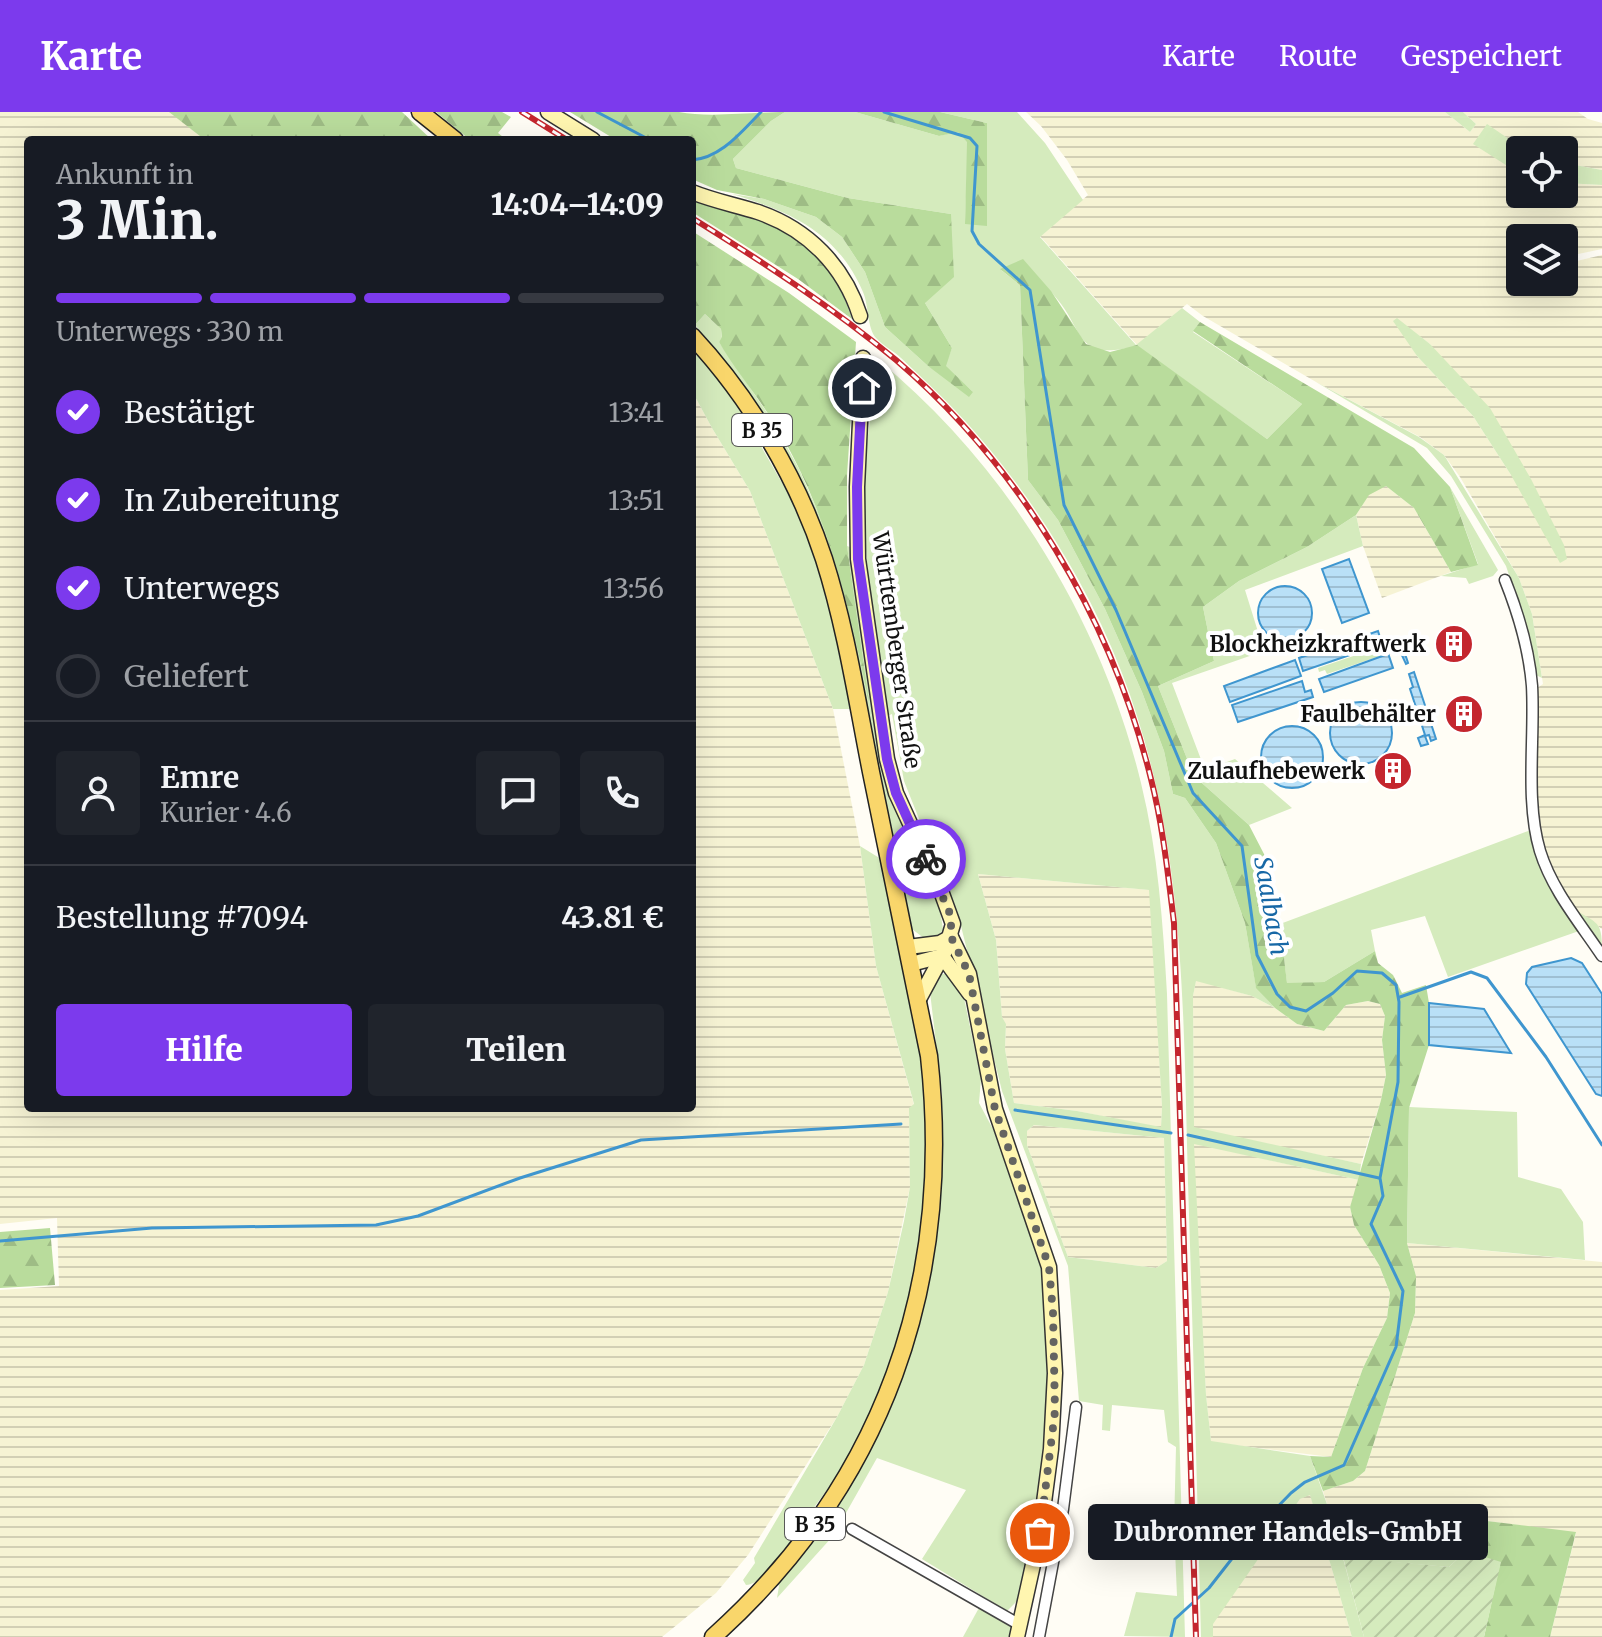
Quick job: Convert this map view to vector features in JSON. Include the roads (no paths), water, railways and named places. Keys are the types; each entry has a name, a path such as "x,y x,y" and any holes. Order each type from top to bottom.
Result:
{"main road":[{"path":"420,112 450,136"},
{"path":"548,112 587,136"},
{"path":"696,193 785,223 808,239 826,254 841,274 860,316"},
{"name":"B 35","path":"696,341 738,395 771,445 790,480 824,559 846,638 929,1056 936,1148 932,1213 923,1270 890,1392 858,1457 824,1512 769,1581 713,1637"},
{"name":"Württemberger Straße","path":"863,358 857,487 858,559 896,793 951,916 951,937 969,974 995,1109 1049,1267 1055,1411 1040,1533 1019,1631"},
{"path":"908,947 940,943 951,937"},
{"path":"918,1001 951,937"},
{"path":"911,964 942,956"},
{"path":"942,956 974,1002"}],"street":[{"path":"1505,580 1521,621 1528,650 1539,849 1551,878 1602,956"},
{"path":"1039,1637 1059,1537 1076,1407"},
{"path":"852,1529 1019,1631"}],"water":[{"path":"1349,559 1369,613 1342,623 1322,569"},
{"path":"1285,586 1304,594 1312,613 1304,632 1285,640 1266,632 1258,613 1266,594"},
{"path":"1378,631 1382,644 1303,671 1299,658"},
{"path":"1391,646 1401,648 1408,663 1399,649 1394,647 1387,650 1393,668 1324,692 1319,679 1385,655 1384,648"},
{"path":"1295,660 1301,676 1230,702 1224,686"},
{"path":"1414,672 1436,739 1431,741 1429,735 1425,736 1428,744 1421,746 1418,738 1425,735 1410,689 1413,687 1409,674"},
{"path":"1302,681 1305,692 1311,690 1313,697 1238,722 1232,705"},
{"path":"1361,702 1373,704 1383,711 1390,721 1390,745 1383,755 1373,762 1361,764 1349,762 1339,755 1332,745 1330,733 1332,721 1339,711 1349,704"},
{"path":"1292,726 1304,728 1314,735 1321,745 1321,769 1314,779 1304,786 1292,788 1280,786 1270,779 1263,769 1261,757 1263,745 1270,735 1280,728"},
{"path":"1571,958 1582,963 1602,994 1602,1096 1596,1094 1526,984 1527,973 1532,967"},
{"path":"1429,1003 1484,1009 1511,1053 1429,1045"}],"waterway":[{"name":"Saalbach","path":"597,112 642,136"},
{"name":"Saalbach","path":"696,159 721,149 761,112"},
{"name":"Saalbach","path":"884,112 970,138 977,146 972,231 979,244 1030,290 1064,505 1116,610 1193,793 1242,846 1257,955 1277,994 1290,1007 1306,1011 1333,993 1357,971 1382,973 1396,985 1399,1002 1398,1082 1380,1178 1383,1196 1371,1224 1403,1291 1396,1347 1344,1465 1305,1482 1291,1493 1252,1533 1209,1588 1175,1619 1171,1637"},
{"path":"1400,997 1471,972 1487,978 1546,1057 1602,1145"},
{"path":"1015,1110 1171,1133"},
{"path":"0,1241 152,1228 376,1225 418,1216 520,1178 641,1140 901,1124"},
{"path":"1188,1135 1379,1178"}],"railway":[{"path":"522,112 561,136"},
{"path":"696,220 797,286 872,340 941,402 983,448 1056,550 1086,605 1134,720 1159,815 1174,923 1196,1637"}],"place":[{"name":"Blockheizkraftwerk","path":"1454,644"},
{"name":"Faulbehälter","path":"1464,714"},
{"name":"Zulaufhebewerk","path":"1393,771"},
{"name":"Dubronner Handels-GmbH","path":"1040,1533"}]}
